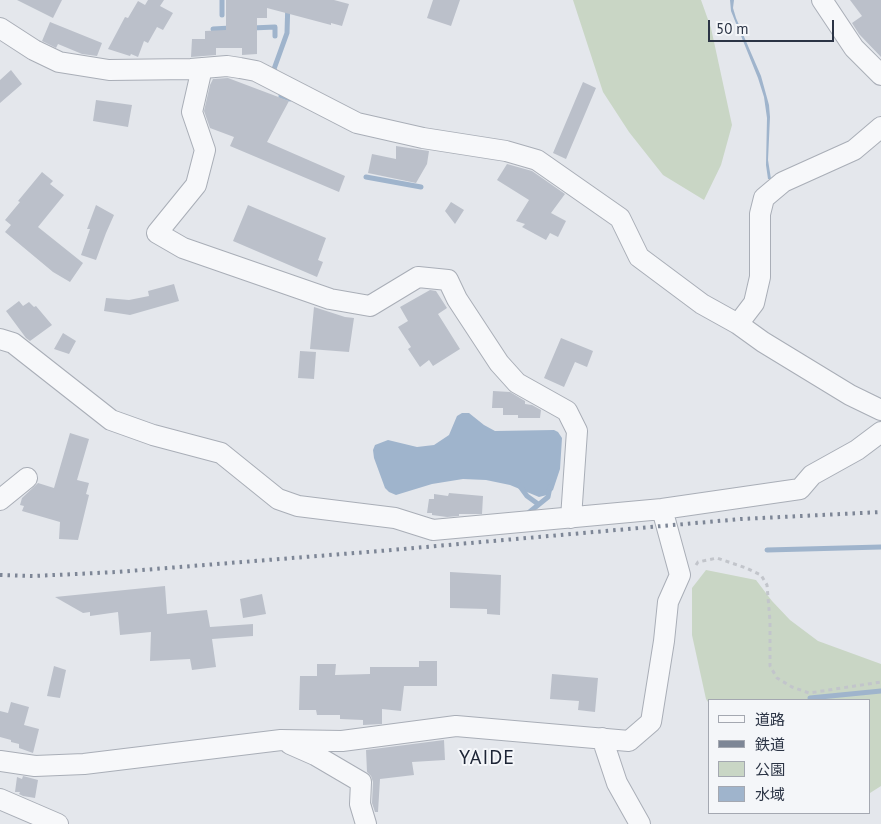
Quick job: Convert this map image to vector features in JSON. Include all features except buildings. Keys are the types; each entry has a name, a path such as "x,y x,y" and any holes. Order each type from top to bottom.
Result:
{"street":[{"path":"822,0 854,48 881,75"},
{"path":"0,28 34,50 59,62 109,70 227,66 256,72 357,123 423,138 506,151 537,160 620,218 639,256 702,304 738,324 763,342 842,390 881,410"},
{"path":"202,68 192,112 204,150 196,185 157,233 183,248 330,299 370,306 418,277 448,280 499,363 517,383 567,411 577,431 571,518"},
{"path":"738,324 754,303 760,277 760,214 764,198 783,182 854,150 881,128"},
{"path":"0,339 13,343 111,420 153,435 221,453 278,499 298,506 395,518 433,530 662,509 800,489 812,475 857,450 881,432"},
{"path":"0,500 27,478"},
{"path":"0,761 35,766 84,764 281,740 342,741 456,726 629,741 651,722 664,641 668,602 680,575 662,509"},
{"path":"602,738 618,783 640,824"},
{"path":"281,740 316,756 361,782 360,804 366,824"},
{"path":"0,799 58,824"}],"path":[{"path":"693,569 698,562 717,558 761,575 767,584 770,621 770,666 777,678 792,687 809,693 881,682"}],"green space":[{"path":"573,0 701,0 711,28 732,125 721,165 704,200 663,175 629,132 603,92"},
{"path":"706,570 756,580 790,620 818,641 881,664 881,786 871,792 871,699 708,699 708,702 692,635 692,588"}],"water":[{"path":"730,0 734,0 733,8 736,18 761,76 769,105 768,160 771,179 768,179 766,165 767,118 764,97 731,11"},
{"path":"462,413 469,413 495,431 554,430 558,432 562,438 560,469 553,490 547,495 539,497 510,485 486,480 463,479 432,484 396,495 389,492 385,488 374,458 373,450 375,445 388,440 417,447 434,445 449,435 457,416"}],"waterway":[{"path":"222,0 222,15"},
{"path":"277,74 274,69 287,33 288,0"},
{"path":"252,28 275,27 275,36"},
{"path":"213,29 231,28"},
{"path":"281,96 290,99"},
{"path":"366,177 421,187"},
{"path":"519,485 527,496 538,504"},
{"path":"527,514 548,497 550,487"},
{"path":"767,550 881,547"},
{"path":"810,698 881,691"}],"railway":[{"path":"0,575 34,576 117,572 741,519 881,512"}],"district":[{"name":"YAIDE","path":"487,758"}]}
